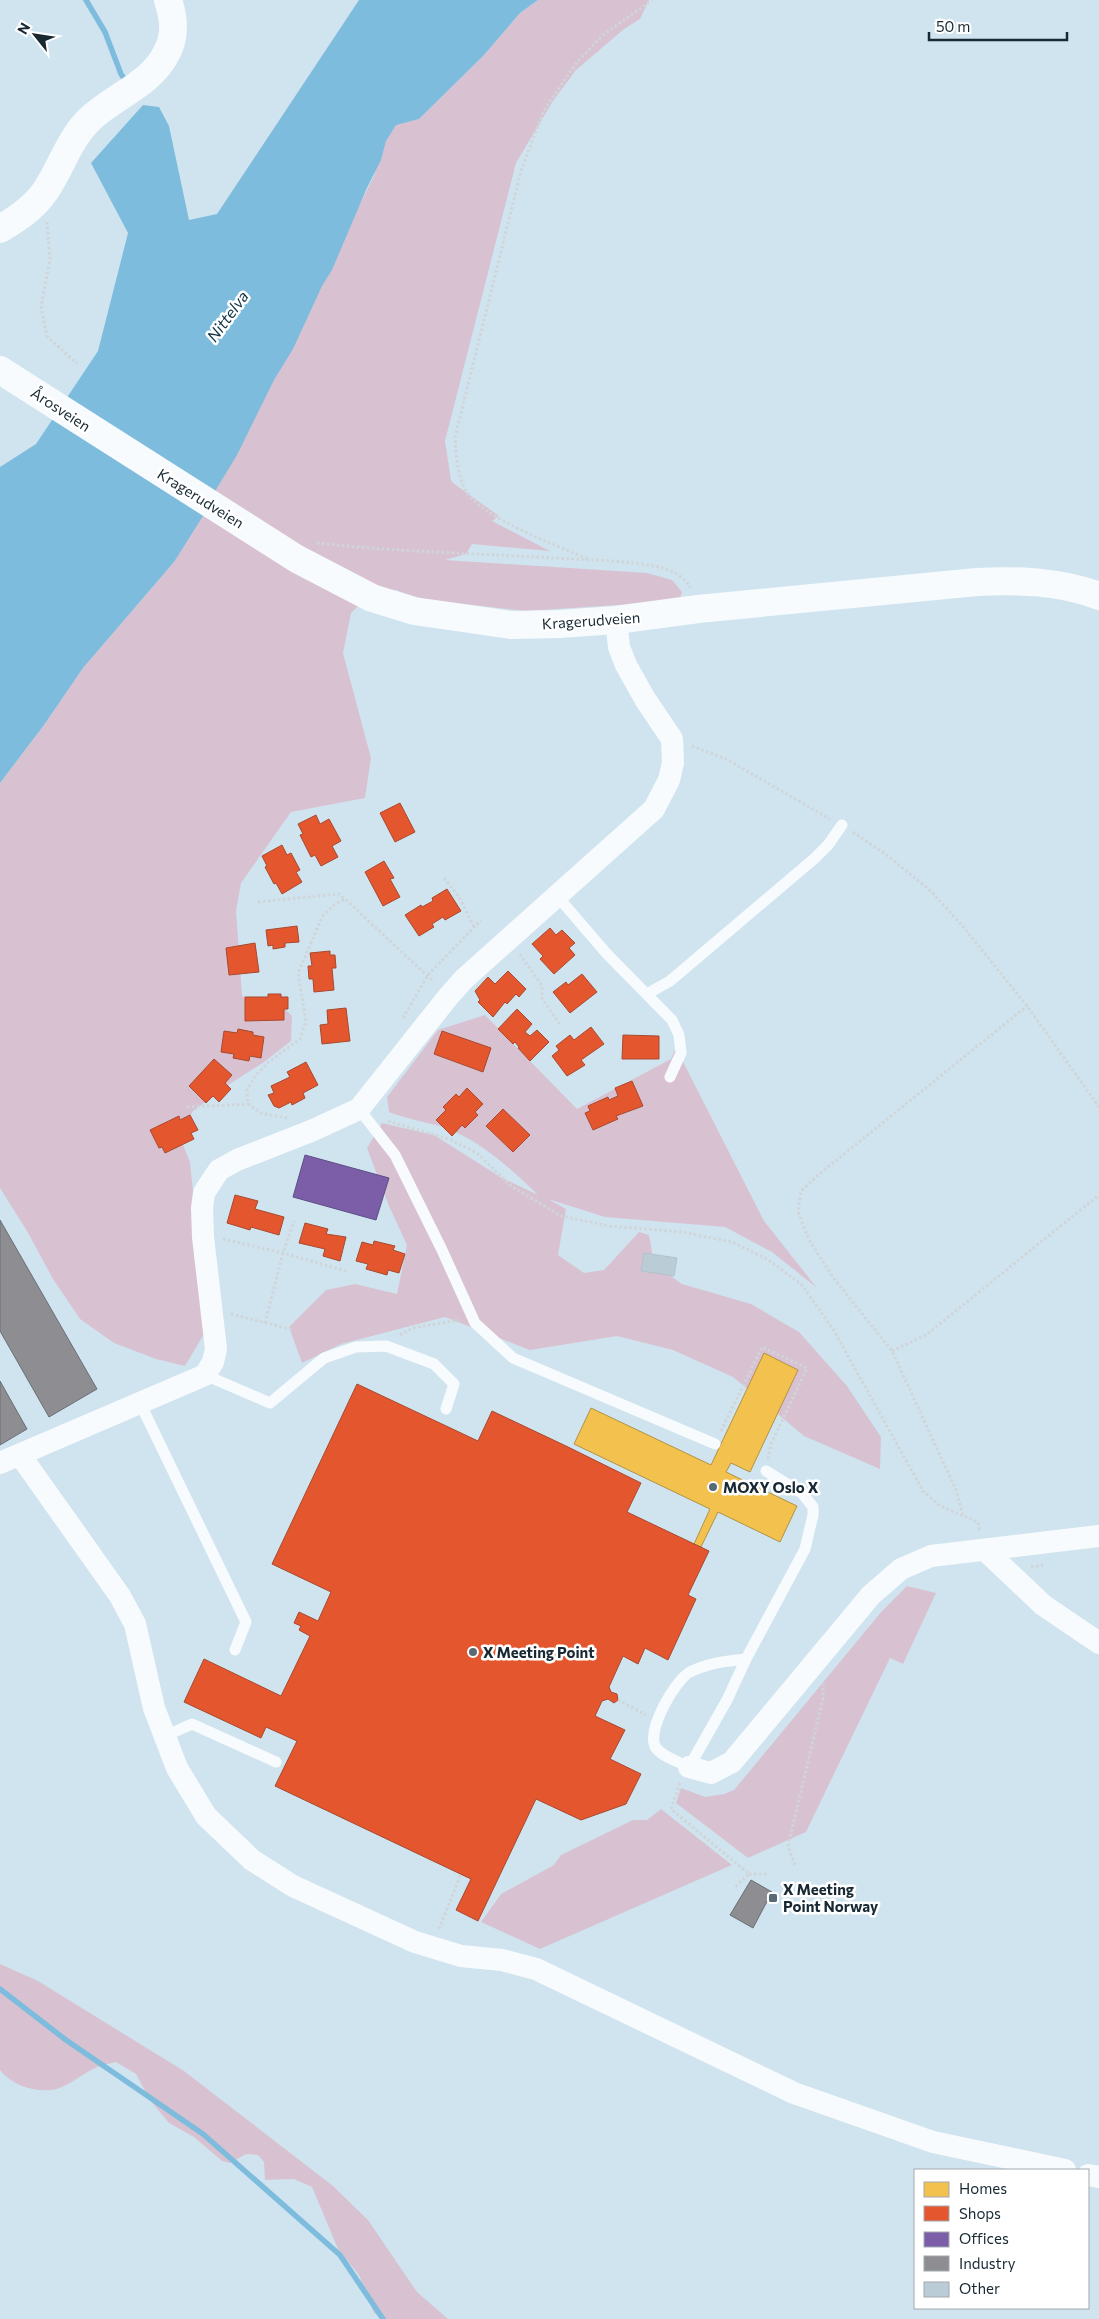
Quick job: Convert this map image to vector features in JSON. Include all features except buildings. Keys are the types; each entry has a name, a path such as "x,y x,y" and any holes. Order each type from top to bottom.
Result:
{"main road":[{"path":"0,229 28,210 47,190 63,157 82,128 103,108 129,91 161,63 171,42 173,23 168,0"},
{"name":"Årosveien","path":"2,371 123,449"},
{"name":"Kragerudveien","path":"123,449 297,559 363,594 414,612 466,620 511,625 616,620 698,609 1013,580 1041,582 1099,596"}],"street":[{"path":"616,620 618,647 626,665 645,699 672,739 673,763 669,780 654,809 558,897 464,979 363,1104 311,1131 237,1160 219,1170 204,1193 202,1208 203,1238 216,1350 213,1362 204,1375 10,1459 120,1596 135,1624 154,1708 177,1768 206,1816 252,1860 293,1886 415,1942 461,1956 502,1960 536,1969 794,2093 923,2139 1060,2169"},
{"path":"689,1767 711,1773 732,1762 871,1596 901,1569 931,1556 1099,1536"},
{"path":"985,1550 1042,1605 1099,1643"}],"lane":[{"path":"647,994 670,982 815,858 828,845 842,826"},
{"path":"558,897 607,954 667,1014 679,1035 681,1053 679,1061 670,1077"},
{"path":"363,1104 395,1155 442,1250 475,1323 513,1358 715,1444"},
{"path":"204,1375 270,1403 324,1358 356,1347 386,1346 434,1364 454,1384 446,1409"},
{"path":"140,1403 246,1622 235,1650"},
{"path":"746,1659 716,1662 688,1673 674,1686 657,1722 653,1736 655,1747 663,1754 689,1767 727,1700 746,1659 805,1549 813,1507 802,1493 766,1472"},
{"path":"165,1736 192,1724 276,1762"}],"path":[{"path":"589,560 505,522 481,506 466,490 457,465 455,437 530,141 544,110 577,62 603,35 652,0"},
{"path":"37,201 47,216 50,259 41,307 47,336 77,364"},
{"path":"314,542 589,560 664,568 688,583 698,609"},
{"path":"672,739 726,759 842,826 888,856 932,892 965,929 1026,1006 1099,1107"},
{"path":"444,878 459,896 474,927"},
{"path":"258,902 339,894 428,975 448,997"},
{"path":"248,1104 247,1090 256,1075 270,1061 300,1039 306,1021 298,973 322,917 334,905 345,899"},
{"path":"400,1023 428,975 481,920"},
{"path":"510,939 542,986 542,1000 561,1026"},
{"path":"964,1515 956,1490 892,1351 835,1280 809,1240 798,1212 801,1191 1026,1006"},
{"path":"187,1107 248,1104 261,1113 300,1121 311,1131"},
{"path":"363,1104 386,1121 449,1139 477,1153 511,1186 561,1216 610,1226 681,1232 732,1242 767,1259 801,1284 833,1329 922,1491 940,1506 978,1522 985,1550"},
{"path":"892,1351 926,1334 1099,1194"},
{"path":"265,1323 283,1253 294,1221"},
{"path":"203,1238 222,1239 283,1253 346,1271"},
{"path":"211,1310 293,1330"},
{"path":"386,1346 412,1328 472,1317"},
{"path":"715,1444 762,1347 807,1368 771,1444 766,1472"},
{"path":"795,1865 788,1846 823,1698 822,1679 810,1669"},
{"path":"618,1700 657,1722"},
{"path":"689,1767 681,1781 671,1809 749,1874 768,1874"},
{"path":"433,1948 444,1910 461,1874"},
{"path":"735,1887 749,1874"}],"shaded area":[{"path":"538,0 649,0 640,19 624,29 576,70 553,101 516,163 445,441 453,483 499,516 492,521 550,551 472,544 466,554 445,560 647,573 672,580 682,592 679,601 526,611 422,599 396,590 367,597 351,613 343,653 371,758 365,798 291,812 241,883 236,911 242,995 254,1006 284,1008 292,1016 291,1041 192,1112 181,1140 190,1162 207,1329 185,1366 156,1359 114,1343 80,1319 53,1279 27,1231 0,1188 0,783 44,725 83,668 174,562 214,493 374,176 386,141 396,124 419,119 484,55 520,13"},
{"path":"485,1015 577,1109 671,1059 676,1048 764,1221 817,1288 772,1252 725,1227 605,1217 548,1199 566,1209 558,1255 584,1273 604,1270 639,1232 649,1235 654,1264 682,1284 751,1304 799,1332 847,1386 881,1437 880,1469 804,1436 733,1377 673,1350 617,1336 530,1350 445,1317 341,1344 302,1363 289,1327 326,1290 355,1284 397,1294 407,1245 389,1206 367,1148 382,1123 434,1135 502,1178 538,1195 507,1167 473,1141 448,1129 389,1112 387,1097 438,1030"},
{"path":"907,1586 936,1593 903,1664 890,1658 806,1832 748,1858 676,1803 681,1788 705,1797 724,1794 734,1790 882,1611"},
{"path":"661,1809 732,1865 540,1949 481,1922 501,1894 554,1865 561,1855 633,1820 647,1820"},
{"path":"0,1964 38,1981 184,2071 333,2186 368,2220 417,2292 448,2319 385,2319 374,2313 359,2275 338,2249 312,2187 294,2179 265,2180 264,2162 258,2155 246,2154 230,2163 222,2161 194,2137 169,2123 150,2100 136,2074 116,2062 96,2068 68,2084 52,2090 31,2089 10,2080 0,2070"}],"water":[{"name":"Nittelva","path":"359,0 538,0 520,13 484,55 419,119 396,125 386,141 381,160 332,270 322,286 293,349 274,380 237,455 214,493 208,508 174,562 83,668 44,725 0,783 0,467 36,444 98,351 128,233 91,163 143,105 159,107 169,126 189,220 217,214"}],"waterway":[{"path":"86,0 105,32 121,74 127,83"},
{"path":"0,1989 66,2040 203,2134 340,2255 383,2319"}],"place":[{"name":"MOXY Oslo X","path":"713,1487"},
{"name":"X Meeting Point","path":"473,1652"},
{"name":"X Meeting Point Norway","path":"773,1898"}]}
